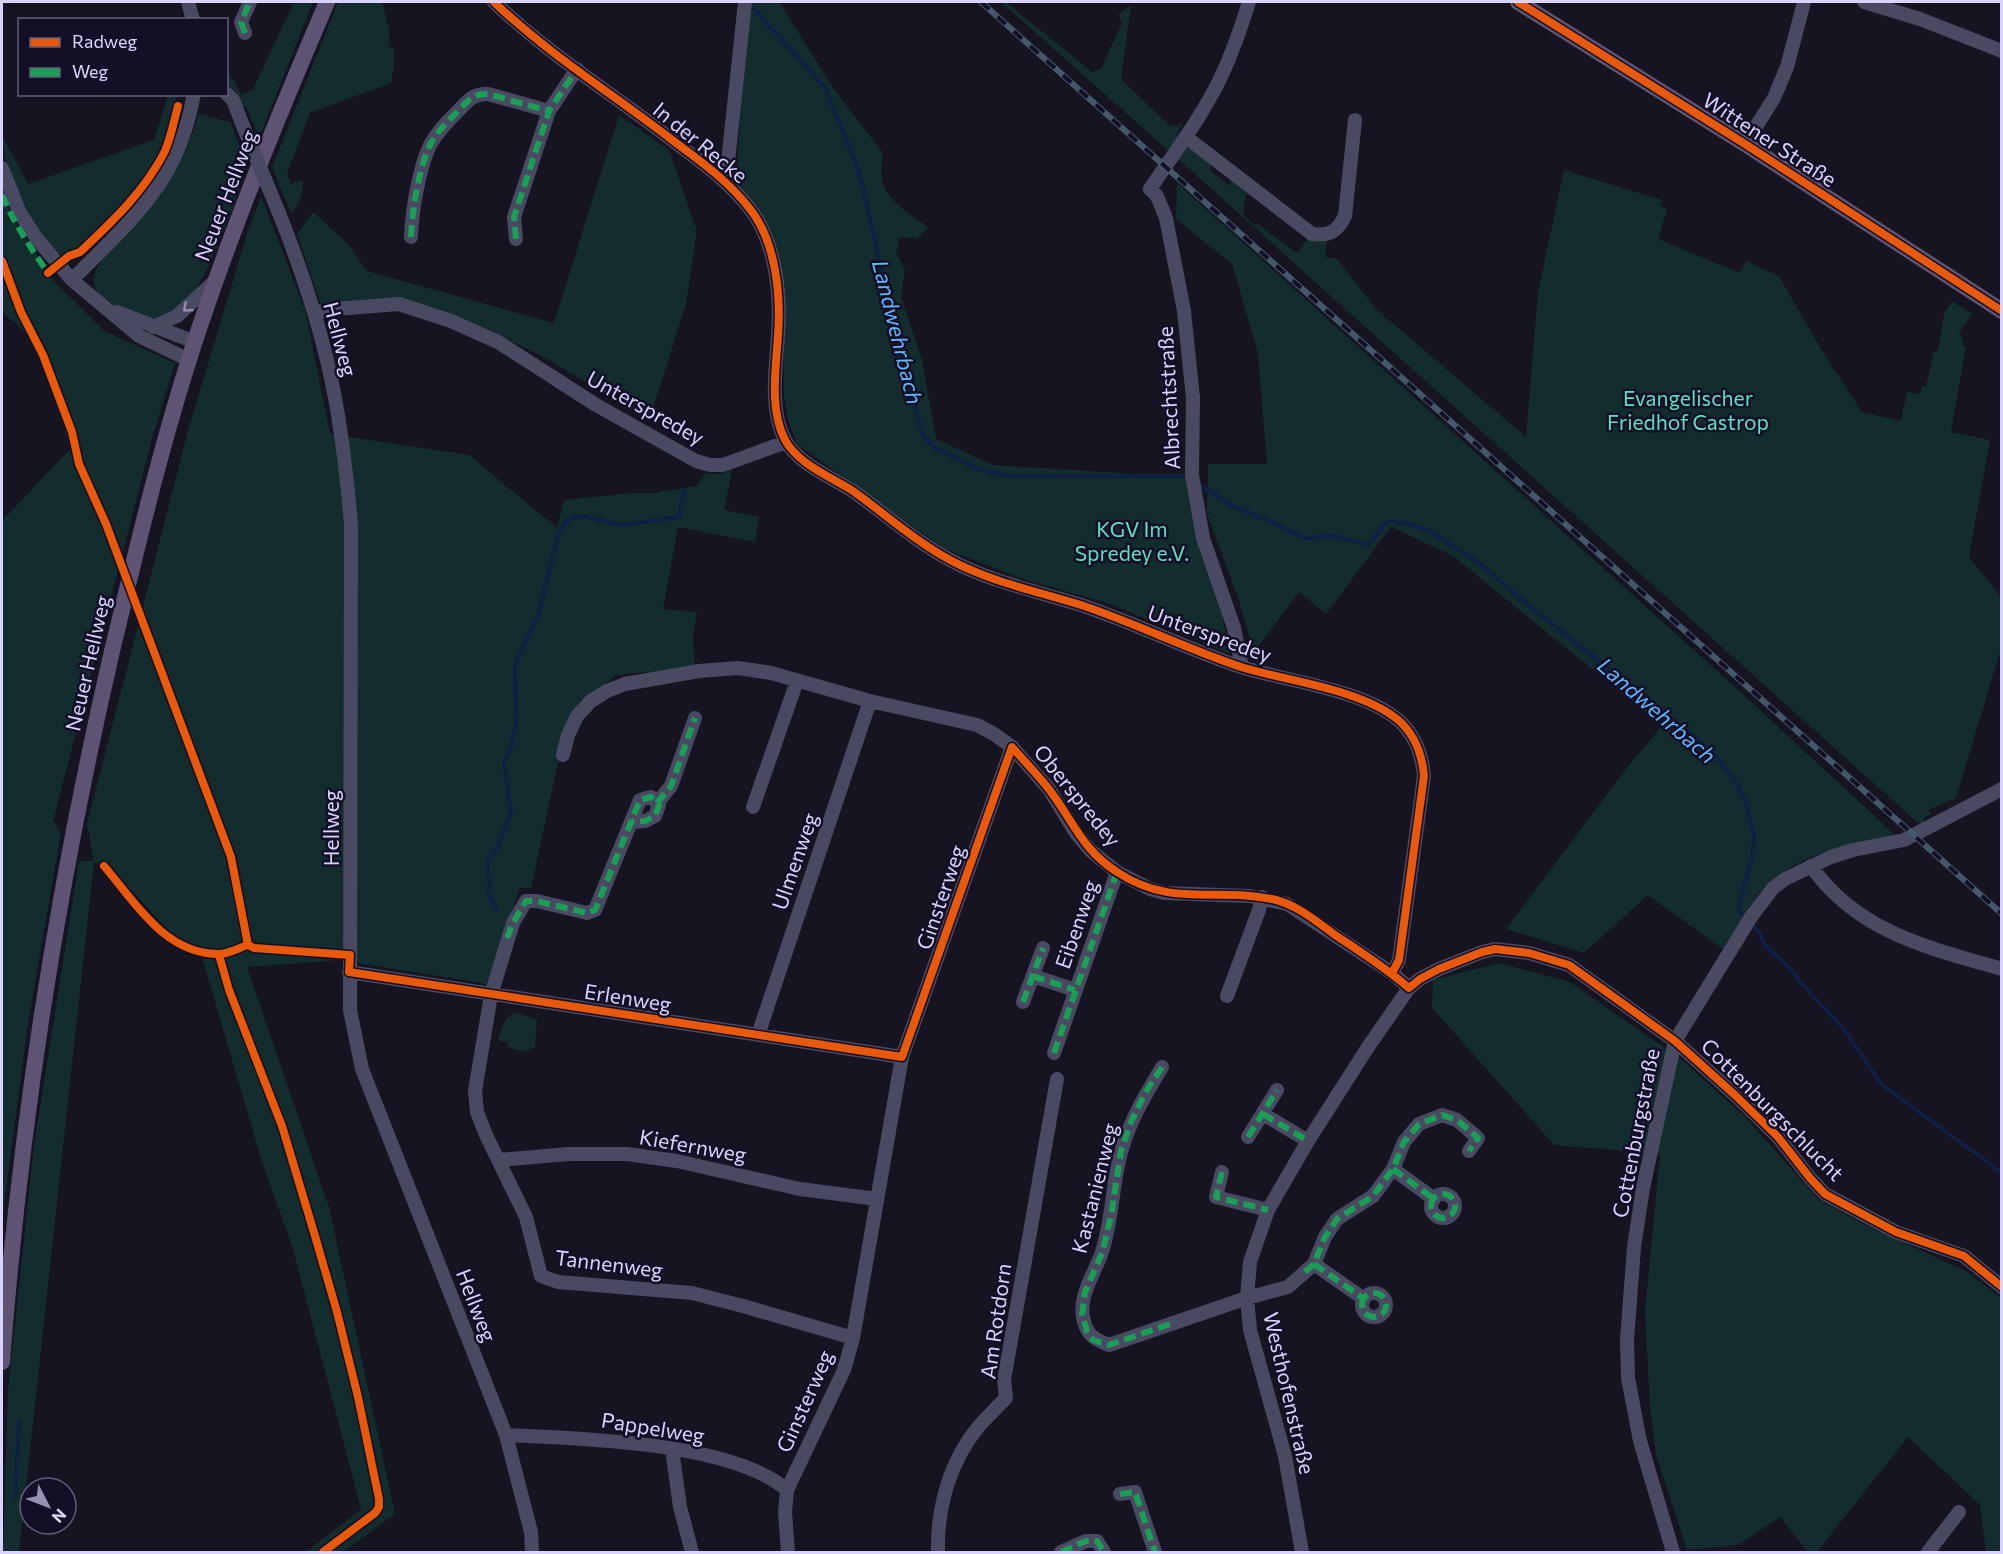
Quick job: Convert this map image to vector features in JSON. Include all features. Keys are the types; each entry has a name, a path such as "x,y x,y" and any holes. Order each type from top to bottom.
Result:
{"main road":[{"name":"Neuer Hellweg","path":"2,1362 7,1293 32,1080 68,856 91,742 158,464 189,360 261,161 327,2"},
{"name":"Wittener Straße","path":"1518,2 1745,144 2001,311"}],"street":[{"path":"188,2 192,18"},
{"path":"245,33 242,22 250,2"},
{"name":"In der Recke","path":"494,2 528,33 726,181 758,221 771,255 778,311 775,397 786,442"},
{"name":"Albrechtstraße","path":"1242,667 1234,628 1203,538 1192,475 1193,398 1184,311 1166,218 1157,196 1150,189 1186,138 1220,80 1249,2"},
{"path":"1745,144 1774,98 1787,67 1803,2"},
{"path":"1864,2 1920,19 2001,51"},
{"path":"726,181 744,7"},
{"path":"516,239 514,217 549,111 577,69"},
{"path":"411,237 412,214 430,146 440,130 471,98 480,94 488,94 549,111"},
{"name":"Hellweg","path":"228,95 233,100 296,255 314,313 338,414 346,469 351,525 350,1010 362,1069 506,1435 531,1532 532,1552"},
{"path":"72,280 160,183 173,160 194,96"},
{"path":"1186,138 1312,234 1330,234 1339,227 1345,216 1355,120"},
{"path":"2,168 20,213 37,239 72,280 139,336 189,360"},
{"path":"153,327 177,316 216,281"},
{"path":"99,304 195,342"},
{"name":"Unterspredey","path":"314,313 399,304 451,321 498,342 596,405 696,461 710,465 723,465 786,442 820,471 851,490 939,554 989,579 1111,616 1242,667 1304,682 1372,703 1398,719 1417,743 1423,759 1424,776 1399,960 1392,973"},
{"name":"Oberspredey","path":"563,755 568,735 577,716 591,701 625,684 699,671 738,668 771,673 870,701 977,725 1012,747 1049,789 1076,833 1091,851 1116,872 1150,889 1164,893 1262,897 1281,902 1296,908 1392,973 1409,988"},
{"path":"753,807 797,681"},
{"name":"Ulmenweg","path":"758,1035 870,701"},
{"name":"Tannenweg","path":"695,718 671,786 657,803 651,797 640,800 595,910 587,913 537,901 526,901 513,923 491,995 475,1091 477,1112 526,1217 541,1276 558,1282 692,1293 743,1305 853,1338"},
{"name":"Ginsterweg","path":"788,1552 785,1512 787,1490 844,1370 853,1338 902,1057 1012,747"},
{"name":"Cottenburgstraße","path":"1673,1552 1640,1441 1628,1378 1628,1340 1634,1247 1675,1041 1748,922 1773,888 1811,866 1854,850 1904,840 2001,789"},
{"path":"1811,866 1832,892 1889,932 1922,946 2001,969"},
{"name":"Eibenweg","path":"1054,1053 1116,872"},
{"path":"1227,996 1260,910 1262,897"},
{"name":"Eibenweg","path":"1023,1002 1042,948"},
{"name":"Westhofenstraße","path":"1302,1552 1285,1456 1250,1330 1247,1298 1250,1262 1268,1210 1308,1141 1409,988 1439,969 1482,952 1495,950 1528,953 1569,965 1675,1041"},
{"name":"Erlenweg","path":"349,972 902,1057"},
{"name":"Eibenweg","path":"1033,976 1075,990"},
{"name":"Cottenburgschlucht","path":"1675,1041 1778,1137 1810,1178 1826,1194 1896,1232 1964,1256 2001,1287"},
{"name":"Kastanienweg","path":"1162,1067 1145,1093 1131,1122 1121,1151 1111,1216 1102,1253 1085,1292 1082,1315 1086,1332 1094,1340 1108,1345 1247,1298"},
{"name":"Am Rotdorn","path":"938,1552 943,1499 953,1468 979,1426 1006,1398 1004,1380 1057,1078"},
{"path":"1248,1137 1277,1090"},
{"path":"1263,1114 1308,1141"},
{"path":"1247,1298 1288,1287 1314,1264 1325,1237 1337,1219 1373,1196 1393,1169 1404,1142 1419,1125 1442,1115 1457,1120 1478,1138 1469,1151"},
{"name":"Kiefernweg","path":"499,1160 569,1154 627,1154 677,1161 800,1189 877,1199"},
{"path":"1393,1169 1434,1199"},
{"path":"1222,1172 1216,1197 1268,1210"},
{"path":"1314,1264 1364,1299"},
{"name":"Pappelweg","path":"506,1435 592,1438 672,1449 732,1462 775,1480 787,1490"},
{"path":"672,1449 680,1507 692,1552"},
{"path":"1120,1494 1135,1492 1155,1552"},
{"path":"1928,1552 1959,1512"},
{"path":"1061,1552 1086,1541 1097,1541 1104,1552"}],"green space":[{"path":"294,2 313,2 259,138 246,106 243,107 236,92 228,85 228,74 241,95 253,89"},
{"path":"338,2 382,2 389,29 389,47 394,47 391,83 310,113 287,174 291,184 302,180 303,184 301,198 291,213 272,167"},
{"name":"KGV Im Spredey e.V.","path":"740,2 779,2 836,92 883,153 881,173 886,191 905,211 928,227 917,239 900,237 896,253 905,270 901,297 922,360 936,439 993,465 1186,477 1221,609 1230,654 1110,604 1020,578 943,548 797,444 788,420 784,396 783,286 736,185 747,8"},
{"path":"1001,2 1006,2 1092,72 1101,69 1122,23 1118,15 1131,5 1121,79 1168,124 1176,126 1183,122 1177,134 1178,142 1171,153"},
{"path":"168,96 177,96 165,146 146,179 131,199 85,246 65,257 42,236 22,202 8,166 2,135 28,184 154,140"},
{"path":"199,114 230,122 248,166 210,263 190,297 180,308 165,316 150,318 135,316 105,300 97,292 94,276 104,257 155,201 168,183 184,154"},
{"path":"619,115 669,150 697,231 686,304 649,421 546,358 486,329 393,300 321,305 297,234 313,212 347,243 367,271 554,323"},
{"name":"Evangelischer Friedhof Castrop","path":"1191,146 1210,161 1211,171 1230,186 1231,179 1246,192 1243,214 1254,225 1258,224 1297,253 1309,237 1327,239 1325,257 1335,258 1340,263 1376,309 1526,437 1538,292 1564,170 1662,200 1660,206 1667,209 1658,239 1740,273 1746,261 1779,276 1821,349 1862,412 1901,421 1907,392 1920,394 1922,386 1926,386 1934,351 1938,351 1944,314 1952,301 1972,314 1959,333 1964,341 1962,345 1966,346 1951,432 1990,440 1969,557 2001,597 2002,645 1956,798 1928,810 1932,814 1923,818 1925,822 1919,824 1178,159 1185,148"},
{"path":"1177,183 1748,699 1895,835 1823,853 1788,869 1761,891 1723,949 1648,895 1584,953 1506,929 1625,770 1662,726 1453,556 1391,527 1326,614 1299,592 1254,652 1238,598 1207,514 1208,464 1267,464 1258,353 1232,264 1176,219"},
{"path":"2,185 13,217 54,281 104,331 175,363 152,439 53,821 61,833 28,1023 2,1221 2,521 70,449 40,357 26,334 2,311"},
{"path":"261,196 305,310 330,434 469,455 557,528 564,500 630,493 653,493 697,486 705,473 720,474 732,470 724,510 759,517 755,542 678,527 663,609 697,612 693,636 695,668 615,675 571,718 559,758 531,888 520,888 487,984 339,960 247,967 329,1207 395,1514 343,1552 306,1552 361,1509 293,1249 262,1162 199,947 169,930 123,882 94,862 27,1476 18,1476 18,1536 21,1536 19,1552 3,1552 8,1390 34,1145 79,861 94,861 87,824 189,427 248,231"},
{"path":"1499,963 1570,982 1682,1060 1745,1117 1818,1199 1863,1224 1966,1271 2001,1298 2001,1552 1986,1552 1980,1505 1908,1437 1817,1552 1808,1552 1780,1517 1738,1545 1687,1550 1656,1455 1650,1407 1645,1311 1660,1154 1554,1145 1432,1008 1433,980"},
{"path":"515,1012 537,1020 535,1047 524,1052 507,1047 508,1043 498,1040 505,1021"}],"waterway":[{"name":"Landwehrbach","path":"748,7 755,10 825,88 855,161 863,187 898,345 923,435 935,448 978,469 1009,476 1184,476"},
{"name":"Landwehrbach","path":"1199,485 1233,506 1305,538 1333,536 1367,544 1373,540 1384,524 1391,521 1428,530 1484,567 1534,610 1694,736 1719,760 1733,778 1745,800 1754,835 1753,853 1738,910 1759,932 1764,944 1794,973 1843,1028 1881,1084 2002,1173"},
{"path":"497,911 488,891 490,882 487,868 488,860 496,850 511,814 504,762 511,747 516,724 515,665 538,616 559,531 567,521 576,517 588,517 621,525 679,517 684,491"},
{"path":"15,1496 19,1421"}],"railway":[{"path":"981,2 2002,914"}],"marked path":[{"path":"245,33 241,22 250,2"},
{"path":"516,239 514,217 549,111 577,69"},
{"path":"411,237 417,190 430,145 442,127 467,102 478,95 488,94 549,111"},
{"path":"2,195 35,254 48,273 52,270"},
{"path":"657,803 671,786 695,718"},
{"path":"507,938 526,901 537,901 587,913 595,910 640,800 651,797 659,805 655,816 645,821 632,822"},
{"path":"1054,1053 1117,872"},
{"path":"1023,1002 1043,948"},
{"path":"1033,976 1075,990"},
{"path":"1162,1067 1145,1093 1131,1122 1121,1151 1111,1216 1102,1253 1085,1292 1082,1315 1087,1331 1093,1340 1109,1345 1170,1324"},
{"path":"1248,1137 1277,1090"},
{"path":"1263,1114 1308,1141"},
{"path":"1305,1272 1314,1264 1325,1237 1337,1219 1373,1196 1393,1169 1404,1142 1419,1124 1442,1115 1457,1120 1478,1138 1469,1151"},
{"path":"1393,1169 1434,1199"},
{"path":"1222,1172 1216,1197 1268,1210"},
{"path":"1443,1194 1448,1195 1454,1201 1455,1206 1454,1211 1448,1217 1443,1218 1438,1217 1432,1211 1431,1206 1432,1201 1438,1195 1443,1194"},
{"path":"1314,1264 1364,1299"},
{"path":"1374,1293 1379,1294 1385,1300 1386,1305 1385,1310 1379,1316 1374,1317 1369,1316 1363,1310 1362,1305 1363,1300 1369,1294 1374,1293"},
{"path":"1120,1494 1135,1492 1155,1552"},
{"path":"1061,1552 1086,1541 1097,1541 1104,1552"}],"cycle path":[{"path":"494,2 560,58 706,166 733,190 759,222 775,269 779,303 775,389 777,415 785,440 806,463 853,491 925,544 966,568 1101,612 1241,667 1322,687 1363,700 1397,719 1409,731 1416,744 1424,776 1399,960 1392,973"},
{"path":"1518,2 1745,144 2002,311"},
{"path":"48,273 69,256 80,252 138,193 165,151 178,106"},
{"path":"2,261 21,312 43,355 72,432 79,464 106,524 231,857 248,945"},
{"path":"104,866 152,923 181,945 198,951 221,954 248,945 254,948 350,955 349,972 902,1057 1012,747 1048,788 1095,854 1117,872 1137,883 1156,890 1175,893 1251,896 1281,901 1313,919 1409,988 1439,969 1495,949 1529,953 1569,965 1675,1041 1778,1137 1825,1194 1896,1232 1964,1256 2002,1287"},
{"path":"219,955 229,990 282,1126 315,1236 358,1397 379,1499 379,1507 375,1513 323,1552"}]}
